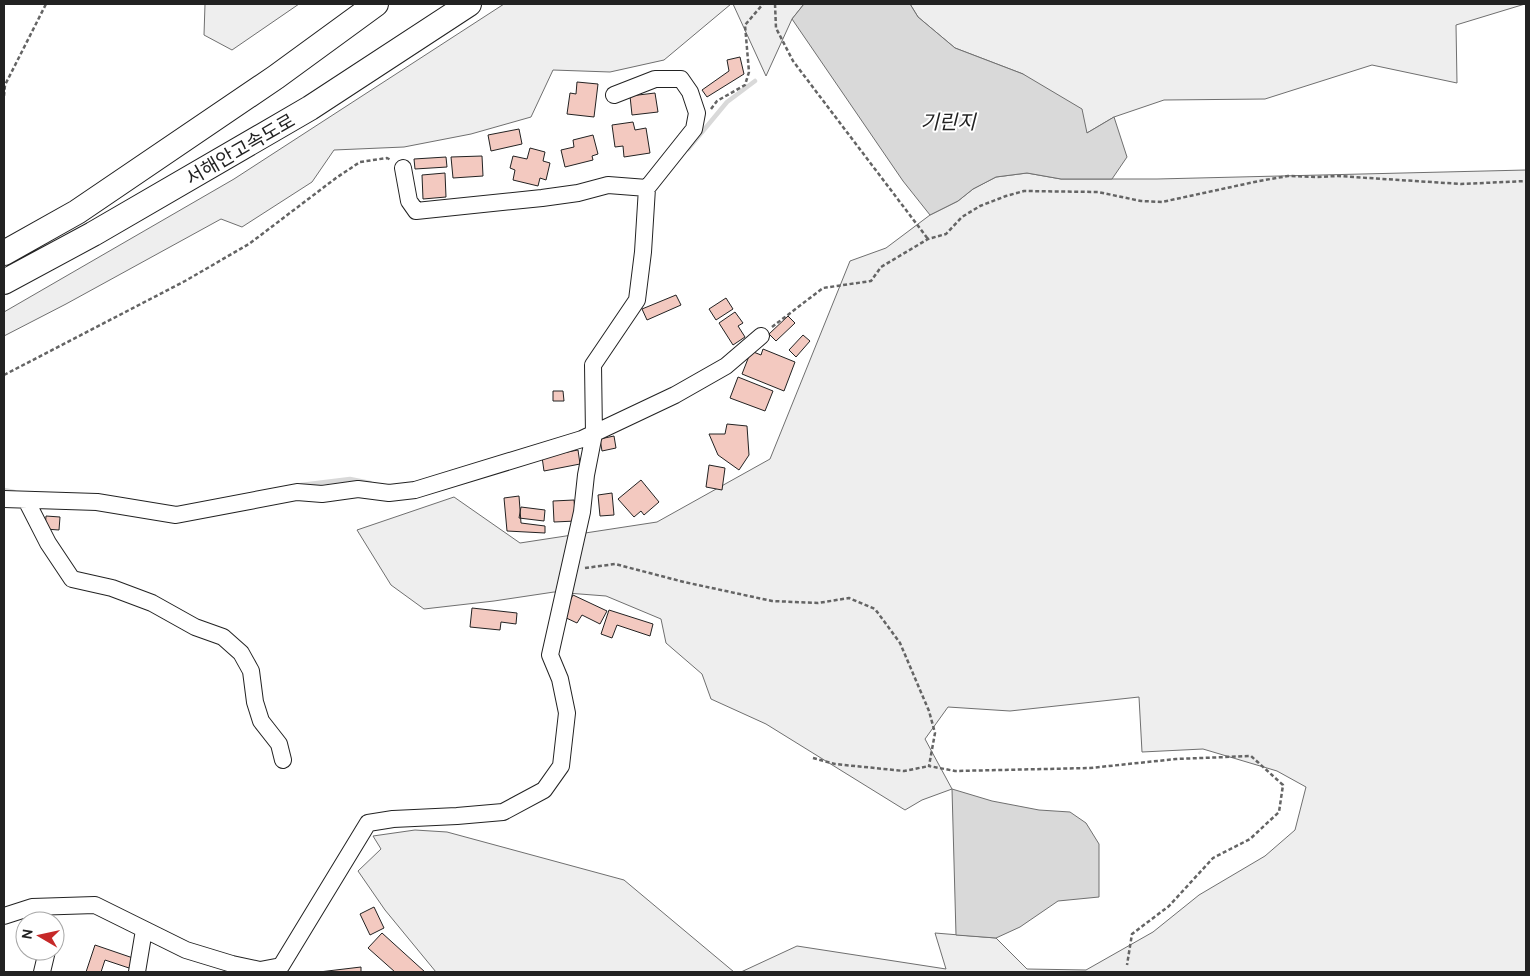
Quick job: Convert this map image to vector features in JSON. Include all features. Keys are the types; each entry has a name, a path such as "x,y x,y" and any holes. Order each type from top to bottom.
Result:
{"highway":[{"name":"서해안고속도로","path":"4,253 77,212 276,77 376,4"},
{"name":"서해안고속도로","path":"4,282 93,234 310,108 469,4"}],"street":[{"path":"65,912 95,905 186,950 232,964 260,970 276,969 281,966 368,823 393,819 503,812 544,790 561,766 566,712 560,679 550,655 582,512 586,475 594,434 593,365 637,300 643,252 646,188 694,129 697,113 690,92 681,79 655,79 614,95"},
{"path":"403,168 409,201 416,211 542,198 578,193 608,186 646,188"},
{"path":"4,499 97,502 176,515 297,492 322,494 358,489 389,493 415,490 594,434 675,395 709,376 726,366 761,336"},
{"path":"26,500 48,544 72,579 112,588 152,603 195,627 223,637 241,653 251,671 255,702 261,721 279,744 283,760"},
{"path":"20,911 32,907 45,911"},
{"path":"137,972 144,930"}],"path":[{"path":"4,96 5,85 46,4"},
{"path":"694,129 717,101 745,86 749,72 745,25 763,4"},
{"path":"775,4 776,28 793,61 928,239"},
{"path":"4,375 185,281 249,244 360,162 387,158 403,168"},
{"path":"761,336 823,288 871,281 881,267 928,239 946,234 962,218 980,206 1024,191 1098,192 1142,201 1162,202 1288,176 1318,178 1338,176 1461,184 1526,181"},
{"path":"569,569 614,564 684,582 772,601 818,603 849,598 876,609 900,643 929,711 935,733 929,766"},
{"path":"813,758 835,764 904,771 929,766 955,771 1090,768 1176,759 1251,756 1283,785 1279,812 1250,839 1214,858 1169,906 1132,934 1127,965"}],"shaded area":[{"path":"205,4 299,4 232,50 204,35"},
{"path":"504,4 731,4 664,60 610,72 553,70 531,117 471,134 404,147 334,150 312,182 242,227 221,219 4,336 4,312 234,179"},
{"path":"733,4 804,4 792,19 766,76"},
{"path":"910,4 1525,4 1456,25 1457,83 1372,65 1265,99 1164,100 1114,117 1087,133 1023,74 955,48 918,17"},
{"path":"1526,170 1526,972 741,972 797,946 946,969 935,933 996,938 1027,969 1086,970 1153,932 1199,895 1265,856 1295,830 1306,787 1277,771 1203,749 1142,752 1139,697 1010,711 948,707 925,739 952,789 922,800 905,810 766,724 711,699 702,674 666,643 661,619 606,596 554,592 424,609 391,585 357,530 454,497 520,543 657,522 770,459 850,261 886,248 930,215 958,201 973,189 996,177 1027,173 1061,179 1157,179"},
{"path":"415,830 447,832 624,880 734,972 436,972 385,910 358,871 381,849 373,836"}],"water":[{"name":"기린지","path":"804,4 910,4 918,17 955,48 1023,74 1082,109 1087,133 1114,117 1127,157 1112,179 1061,179 1027,173 996,177 973,189 958,201 930,215 903,181 792,19"},
{"path":"952,789 992,801 1039,810 1070,812 1086,823 1099,844 1099,897 1058,901 1020,927 996,938 956,935"}],"building":[{"path":"740,57 744,74 707,97 702,90 729,71 727,60"},
{"path":"577,82 598,84 594,117 567,114 570,93 576,94"},
{"path":"655,93 658,112 632,115 630,96"},
{"path":"633,122 635,130 646,128 650,153 624,157 623,146 615,147 612,125"},
{"path":"519,129 522,144 491,151 488,135"},
{"path":"593,135 598,154 592,156 593,160 565,167 561,150 574,147 573,140"},
{"path":"530,148 545,152 543,161 550,163 546,180 540,178 538,186 513,180 515,170 510,168 513,156 527,159"},
{"path":"482,156 483,176 453,178 451,157"},
{"path":"446,157 447,167 415,169 414,159"},
{"path":"445,173 446,197 423,199 422,175"},
{"path":"676,295 681,305 647,320 642,309"},
{"path":"726,298 733,309 716,320 709,309"},
{"path":"735,312 743,323 738,326 745,337 733,345 719,323"},
{"path":"788,316 795,323 776,341 769,334"},
{"path":"803,335 810,341 796,357 789,350"},
{"path":"763,349 795,362 784,391 742,374 751,351 761,355"},
{"path":"738,377 773,391 765,411 730,398"},
{"path":"553,391 563,391 564,401 553,401"},
{"path":"727,424 747,426 749,455 739,470 718,455 709,434 725,434"},
{"path":"614,436 616,448 602,451 600,439"},
{"path":"578,450 580,464 544,471 542,457"},
{"path":"709,465 725,468 722,490 706,487"},
{"path":"641,480 659,502 644,515 641,511 634,517 618,499"},
{"path":"612,493 614,515 600,516 598,495"},
{"path":"519,496 521,523 545,526 545,533 507,531 504,498"},
{"path":"574,500 576,521 554,522 553,501"},
{"path":"521,507 545,510 544,521 519,518"},
{"path":"46,516 60,517 59,530 45,529"},
{"path":"573,595 607,611 600,624 582,615 577,623 562,616"},
{"path":"472,608 517,613 516,624 501,622 500,630 470,627"},
{"path":"609,610 653,624 650,636 617,625 612,638 601,634"},
{"path":"374,907 384,928 370,935 360,914"},
{"path":"382,933 425,972 395,972 368,948"},
{"path":"95,945 133,958 129,968 105,960 101,972 86,972"},
{"path":"361,967 361,972 319,972"}],"waterway":[{"path":"688,149 727,102 755,81"},
{"path":"301,485 350,479 370,483"},
{"path":"4,490 14,492"}]}
